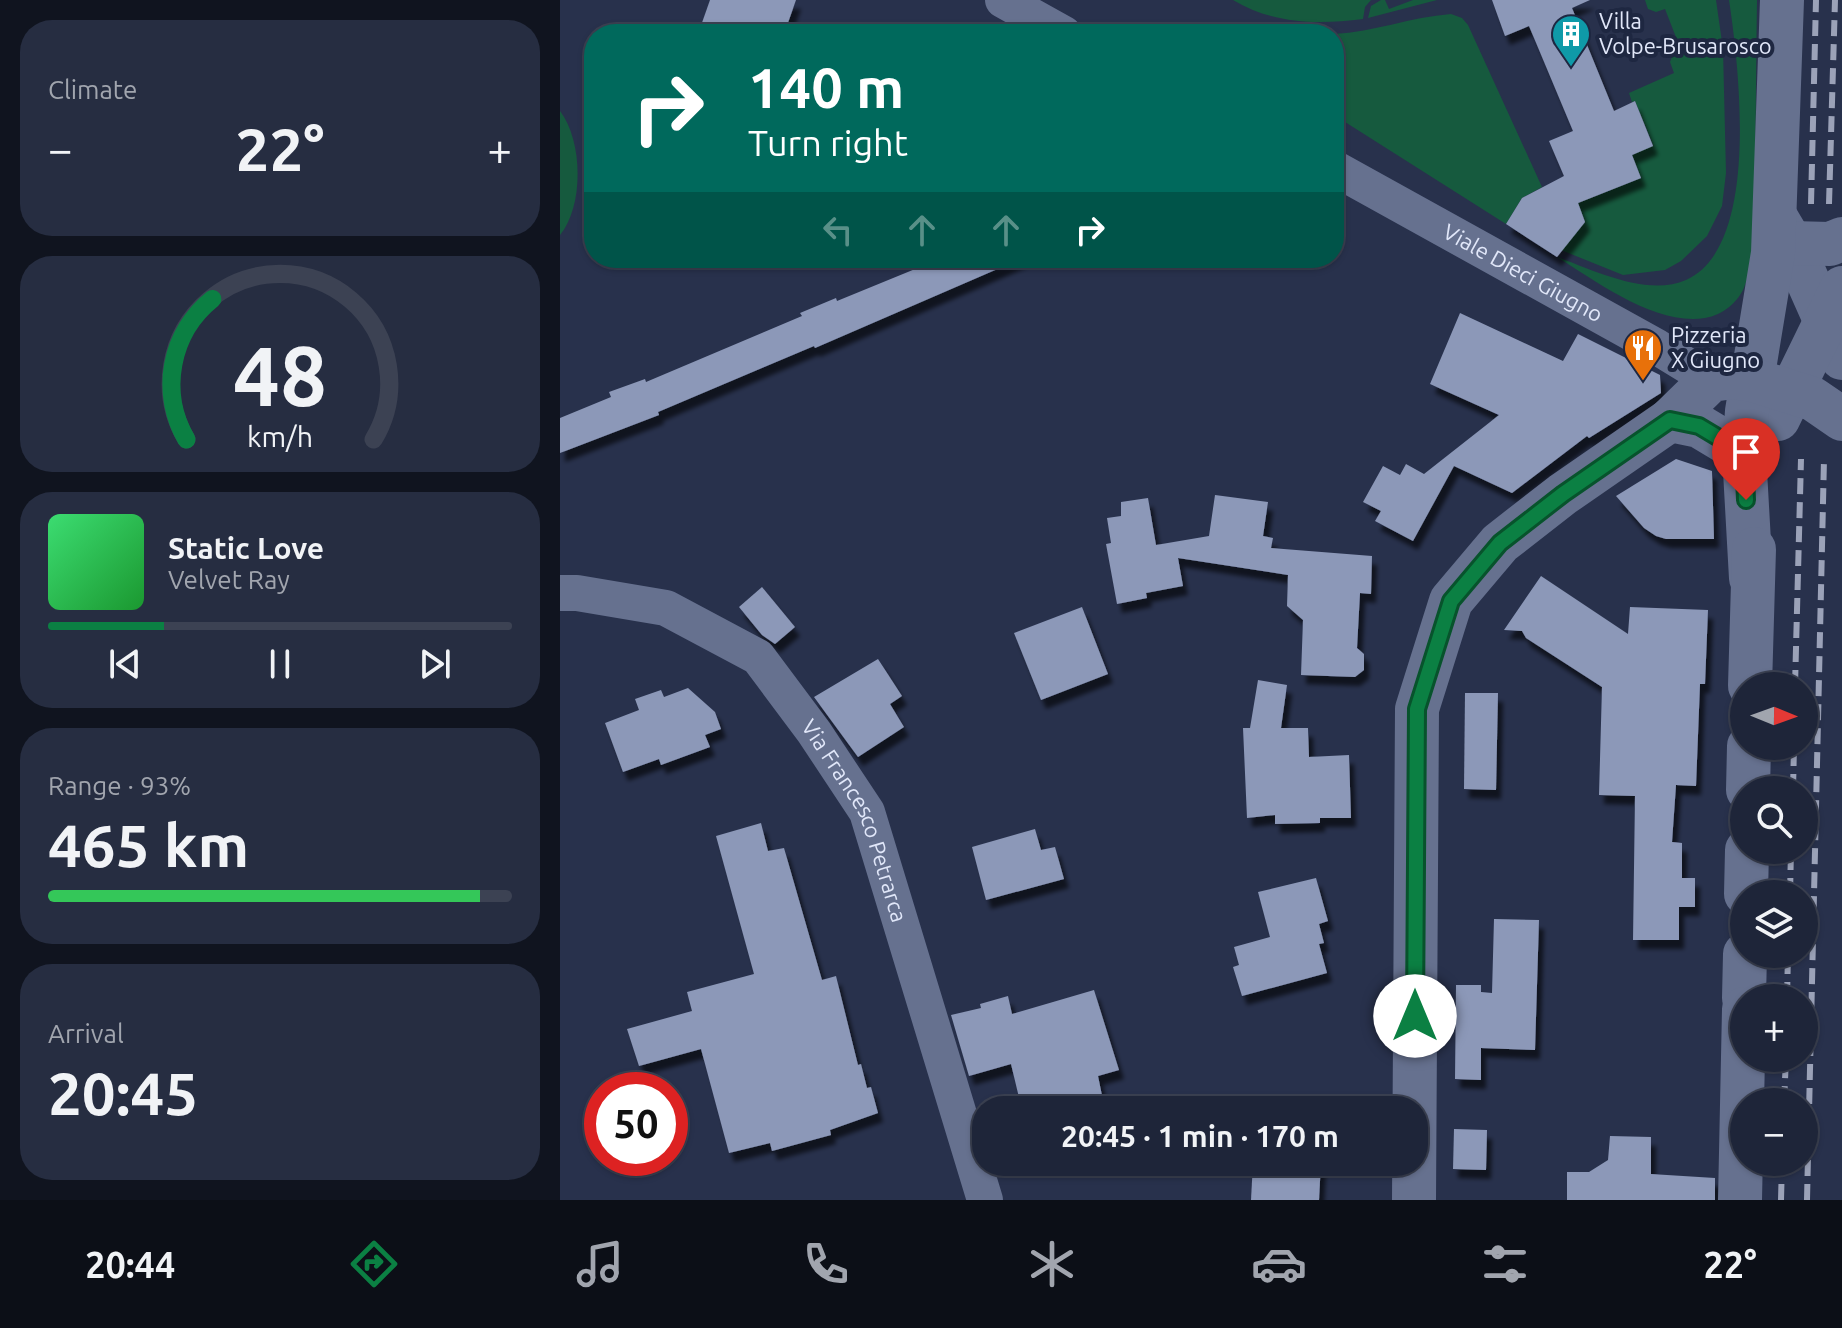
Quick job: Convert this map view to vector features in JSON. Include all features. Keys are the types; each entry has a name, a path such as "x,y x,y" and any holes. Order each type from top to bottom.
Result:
{"main road":[{"path":"1750,672 1751,578 1744,453 1751,384 1773,253 1783,230 1782,0"},
{"path":"1783,230 1830,244 1842,239"},
{"path":"1414,1200 1417,709 1451,601 1500,543 1563,494 1670,420 1751,384 1836,322 1783,230"},
{"path":"1751,384 1813,399 1842,419"},
{"path":"1751,384 1773,431 1765,454 1751,578"},
{"path":"1670,420 1699,426 1744,453"},
{"path":"1740,1200 1743,1072"}],"street":[{"path":"1003,0 1046,24"},
{"name":"Viale Dieci Giugno","path":"1344,174 1657,347 1751,384"},
{"name":"Via Francesco Petrarca","path":"560,593 666,608 758,657 814,732 867,812 985,1200"}],"green space":[{"path":"1233,0 1371,0 1365,7 1363,19 1312,22 1264,14"},
{"path":"1385,0 1389,9 1413,0 1437,0 1368,18 1371,6"},
{"path":"1645,0 1716,0 1723,49 1726,173 1722,206 1707,236 1681,261 1665,270 1623,275 1561,250 1585,222 1578,203 1641,178 1632,155 1653,145 1629,93 1674,73 1670,62 1673,54 1681,50 1665,9 1656,12 1648,9"},
{"path":"1729,0 1757,0 1752,259 1742,291 1730,307 1705,318 1686,319 1647,309 1628,300 1557,257 1620,280 1654,285 1686,280 1710,261 1726,232 1735,194 1739,152 1740,109"},
{"path":"1451,14 1462,18 1468,25 1542,187 1522,198 1506,224 1344,121 1344,33"},
{"path":"560,111 573,139 578,173 573,208 560,235"}],"building":[{"path":"710,0 796,0 788,24 702,24"},
{"path":"1492,0 1590,0 1572,8 1614,111 1635,101 1653,146 1632,155 1641,178 1578,203 1585,222 1557,257 1506,224 1522,198 1564,176 1549,141 1573,131 1529,26 1505,36"},
{"path":"918,268 1000,268 658,412 659,415 560,453 560,418 611,397 609,392 645,379 646,382 802,316 800,313 836,298 837,301"},
{"path":"1460,313 1563,361 1578,334 1660,375 1661,393 1589,438 1587,436 1512,493 1454,466 1413,541 1375,521 1381,511 1363,502 1383,466 1400,475 1406,464 1424,474 1499,415 1430,384"},
{"path":"1676,459 1712,471 1714,539 1666,539 1656,536 1644,528 1616,496"},
{"path":"1215,495 1268,502 1263,536 1273,538 1271,548 1372,556 1371,594 1360,593 1357,648 1364,654 1364,670 1355,677 1301,675 1303,620 1287,606 1288,575 1178,558 1183,586 1146,593 1147,598 1117,604 1106,544 1111,543 1107,518 1121,516 1121,502 1148,498 1156,545 1209,536"},
{"path":"1541,576 1628,634 1630,607 1708,610 1705,684 1700,684 1696,786 1676,785 1672,842 1682,843 1682,878 1695,878 1695,907 1679,907 1679,940 1633,940 1635,796 1599,795 1602,687 1526,638 1522,631 1504,630"},
{"path":"762,587 795,627 775,644 762,635 739,607"},
{"path":"1082,607 1108,674 1041,700 1014,633"},
{"path":"878,659 902,696 890,704 904,727 858,757 814,697"},
{"path":"1258,680 1287,685 1281,728 1308,728 1309,757 1349,755 1351,818 1320,818 1320,823 1275,824 1275,815 1247,818 1243,728 1250,728"},
{"path":"688,688 715,712 721,729 705,735 710,747 661,765 659,759 623,772 605,723 639,710 635,699 661,690 664,697"},
{"path":"1465,693 1498,693 1496,790 1464,789"},
{"path":"761,823 768,851 784,848 822,980 836,976 858,1065 861,1064 867,1088 871,1087 878,1113 830,1130 831,1135 772,1151 770,1143 729,1153 701,1049 639,1066 627,1029 692,1011 687,992 754,974 716,836"},
{"path":"1035,829 1041,850 1055,847 1064,879 986,900 972,847"},
{"path":"1316,878 1328,921 1319,924 1324,943 1319,944 1327,973 1242,996 1233,967 1239,965 1234,947 1270,937 1258,892"},
{"path":"1494,919 1539,920 1535,1050 1481,1048 1481,1080 1455,1079 1456,985 1481,985 1481,992 1492,993"},
{"path":"1094,990 1119,1070 1098,1076 1102,1096 1019,1096 1011,1064 969,1076 951,1015 981,1008 980,1004 1008,996 1012,1014"},
{"path":"1454,1129 1487,1130 1486,1170 1453,1169"},
{"path":"1610,1136 1651,1137 1651,1174 1715,1178 1715,1200 1567,1200 1567,1172 1589,1172 1608,1160"},
{"path":"1252,1176 1320,1176 1319,1200 1251,1200"}],"railway":[{"path":"1811,204 1816,0"},
{"path":"1829,204 1835,0"},
{"path":"1795,672 1801,459"},
{"path":"1807,1200 1824,459"},
{"path":"1793,776 1794,760"},
{"path":"1790,880 1791,864"},
{"path":"1787,984 1788,968"},
{"path":"1785,1072 1785,1088"},
{"path":"1781,1200 1782,1176"}],"place":[{"name":"Villa Volpe-Brusarosco","path":"1571,68"},
{"name":"Pizzeria X Giugno","path":"1643,382"}],"route":[{"path":"1415,1016 1417,709 1451,601 1500,543 1563,494 1670,420 1699,426 1744,453 1746,500"}]}
